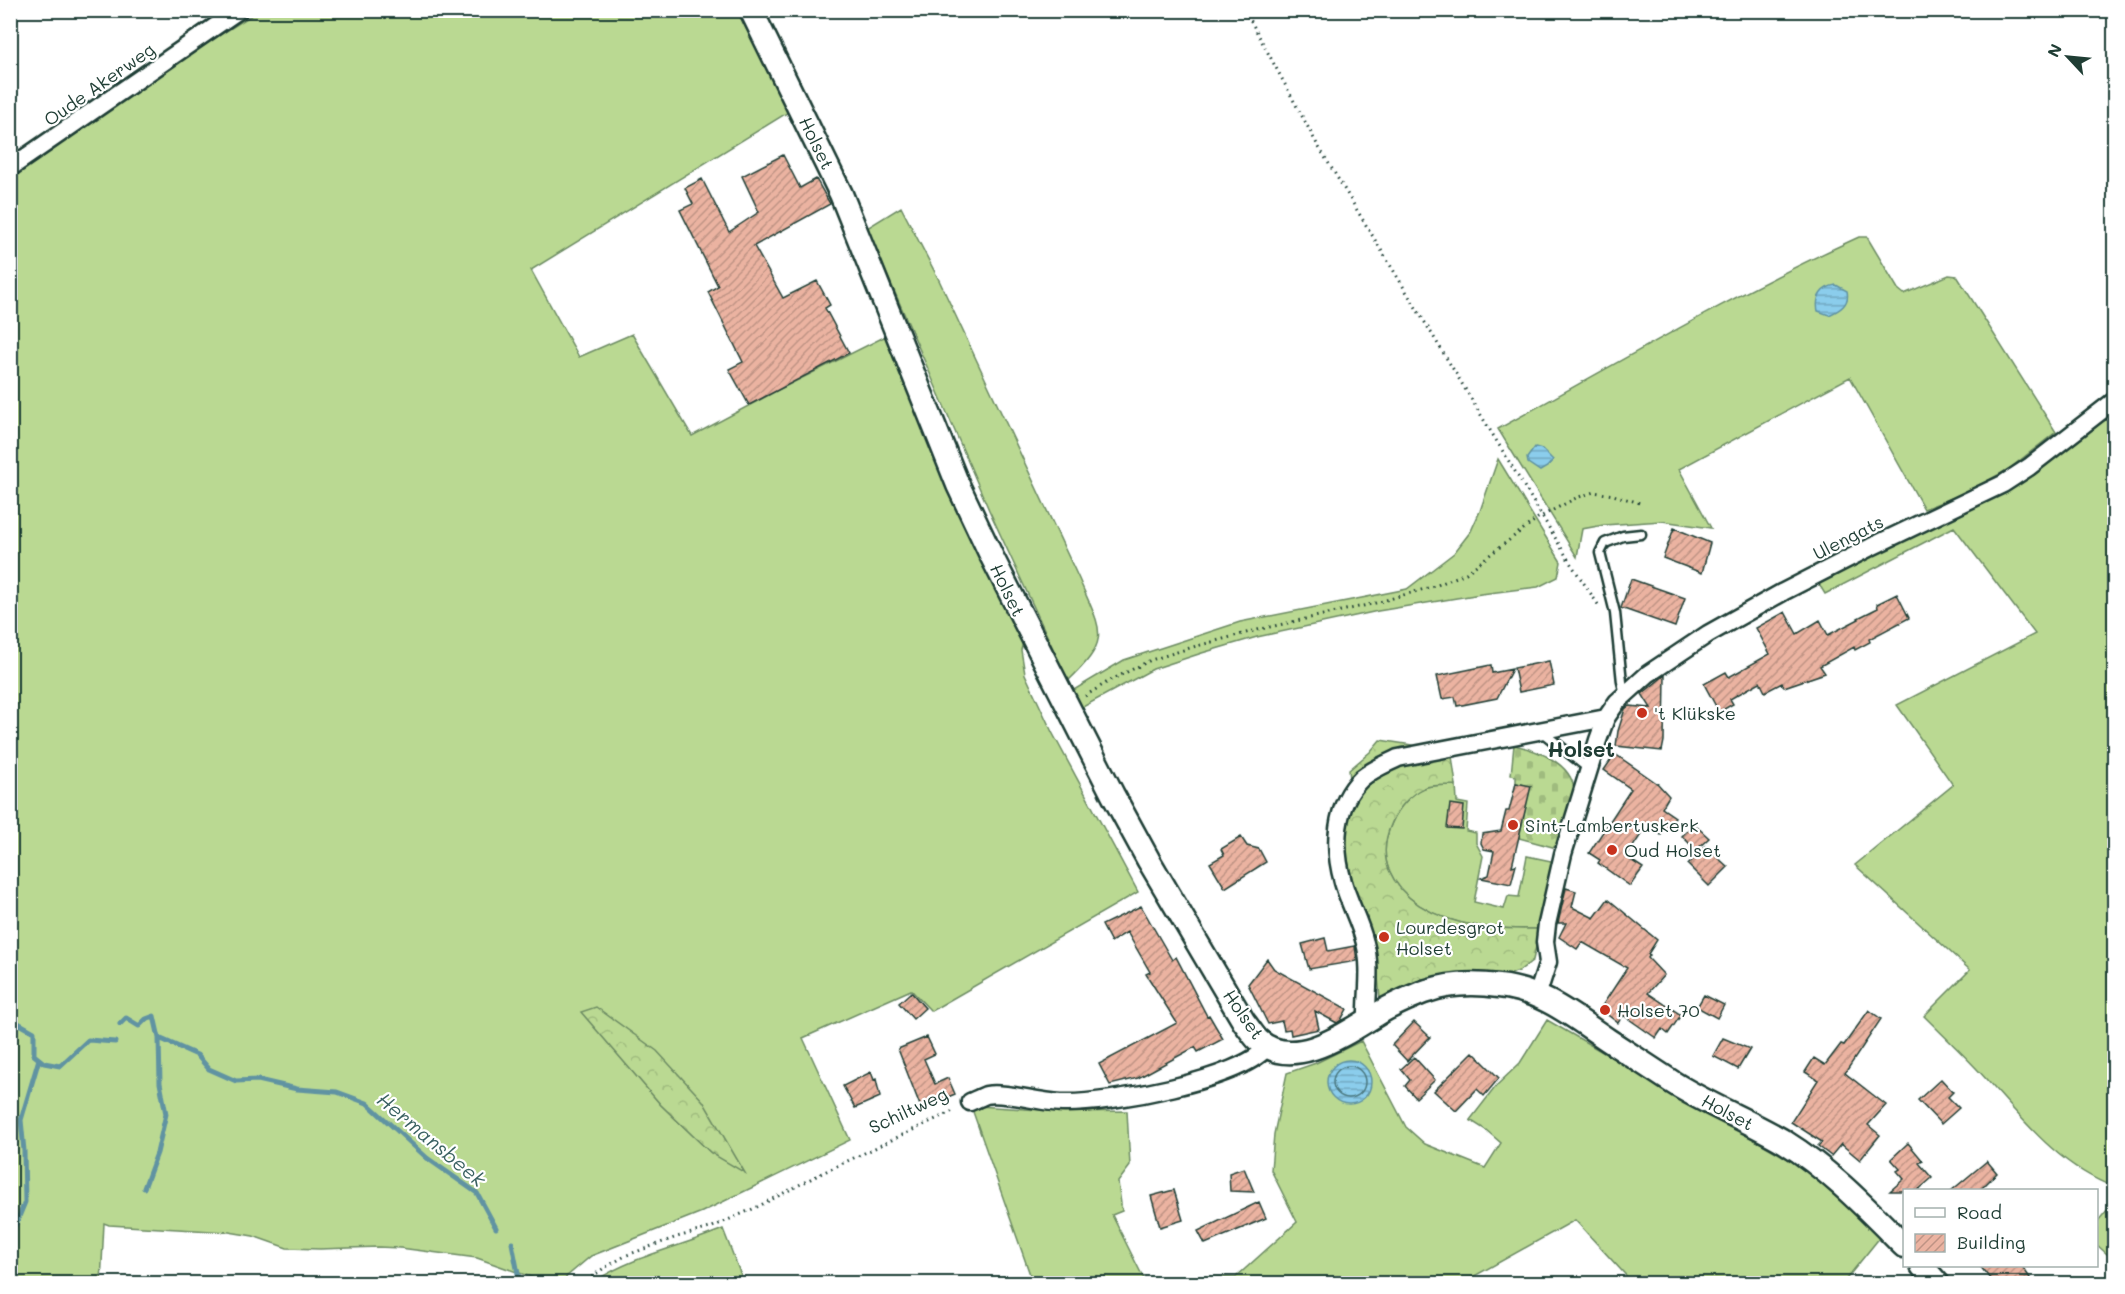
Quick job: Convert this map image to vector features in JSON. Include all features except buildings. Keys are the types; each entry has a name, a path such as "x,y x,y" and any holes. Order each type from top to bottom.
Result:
{"street":[{"name":"Oude Akerweg","path":"10,168 239,10"},
{"name":"Holset","path":"751,10 841,194 958,485 1006,586 1149,861 1244,1022 1258,1040 1281,1051 1293,1052 1316,1048 1388,1008 1427,991 1464,984 1520,989 1584,1022 1673,1083 1784,1142 1822,1168 1903,1244"},
{"name":"Ulengats","path":"1606,718 1625,694 1648,674 1685,648 1736,618 1862,552 2003,484 2029,467 2115,401"},
{"path":"1367,1021 1366,944 1344,883 1337,847 1342,813 1351,793 1368,774 1398,758 1606,718 1552,897 1545,942 1548,962 1537,996"},
{"name":"Schiltweg","path":"970,1102 988,1095 1062,1103 1091,1103 1133,1096 1199,1080 1243,1065 1262,1054 1268,1046"},
{"path":"1923,1267 1938,1284"}],"lane":[{"path":"1625,694 1615,613 1600,553 1605,543 1623,536 1641,534"},
{"path":"1542,731 1589,769"}],"path":[{"path":"1245,10 1317,144 1571,564 1617,635"},
{"path":"1068,706 1111,680 1151,660 1261,629 1411,594 1466,573 1543,515 1576,498 1594,492 1640,503"},
{"name":"Schiltweg","path":"582,1284 627,1255 710,1228 970,1102"}],"green space":[{"path":"258,11 744,11 795,108 531,270 579,357 632,334 692,436 890,334 1026,631 1021,650 1025,674 1052,732 1138,892 931,1011 911,990 803,1038 850,1140 702,1212 591,1256 566,1277 567,1283 548,1283 477,1258 400,1248 287,1248 253,1236 229,1232 104,1223 101,1283 11,1284 11,172 144,83","holes":["582,1012 711,1153 661,1105"]},
{"path":"901,207 939,280 1093,611 1099,633 1097,644 1092,654 1068,681 989,510 867,228"},
{"path":"1859,237 1867,237 1898,289 1904,294 1949,275 1957,276 2056,432 2009,469 1967,492 1924,509 1850,377 1679,469 1711,528 1662,521 1582,529 1577,557 1498,429 1767,281"},
{"path":"2114,403 2114,1187 2093,1177 2055,1152 1924,1016 1970,970 1855,865 1953,785 1897,705 2035,634 1954,527 1825,594 1817,581 1979,496"},
{"path":"1498,459 1561,562 1558,577 1538,587 1378,611 1257,637 1153,669 1081,708 1072,691 1124,660 1240,622 1407,589 1454,553 1471,531"},
{"path":"1380,740 1412,745 1452,756 1456,785 1424,788 1405,802 1398,812 1388,834 1386,847 1389,870 1395,880 1402,890 1419,905 1448,919 1493,928 1540,929 1533,960 1519,971 1502,977 1417,984 1380,999 1377,966 1369,926 1355,891 1346,852 1347,824 1353,804 1349,770"},
{"path":"1514,745 1533,750 1552,759 1567,772 1572,781 1573,801 1560,849 1519,838 1530,786 1516,783 1516,776 1511,775"},
{"path":"1456,785 1457,802 1468,804 1466,831 1476,833 1476,843 1483,856 1474,902 1504,909 1508,896 1519,897 1527,856 1556,862 1540,929 1493,928 1448,919 1415,902 1402,890 1389,870 1386,859 1388,834 1405,802 1427,787"},
{"path":"596,1007 657,1051 703,1101 745,1173 711,1153 661,1105 581,1012"},
{"path":"1547,1020 1802,1167 1881,1236 1843,1283 1633,1283 1575,1220 1462,1283 1033,1283 972,1109 978,1106 1073,1112 1127,1111 1130,1166 1118,1182 1122,1211 1112,1215 1144,1279 1236,1277 1297,1222 1271,1170 1274,1134 1287,1073 1316,1063 1361,1041 1406,1127 1425,1144 1485,1168 1501,1143 1470,1120 1497,1085 1520,1063"},
{"path":"2114,1202 2114,1253 2107,1254 2098,1246 2098,1221"},
{"path":"723,1229 744,1283 592,1283 624,1265"}],"water":[{"path":"1836,285 1847,291 1846,303 1829,315 1818,311 1818,301 1823,290"},
{"path":"1535,447 1542,449 1553,460 1540,471 1528,463 1527,458"},
{"path":"1349,1060 1365,1066 1371,1082 1365,1098 1349,1104 1333,1098 1327,1082 1333,1066"}],"waterway":[{"name":"Hermansbeek","path":"120,1024 126,1018 139,1026 146,1019 154,1016 159,1038 197,1055 209,1069 236,1081 258,1080 297,1089 337,1092 367,1103 427,1158 477,1193 496,1228"},
{"name":"Hermansbeek","path":"10,1022 18,1023 34,1032 34,1055 44,1063 60,1066 88,1040 115,1042"},
{"path":"144,1188 157,1153 166,1114 160,1083 159,1038"},
{"path":"10,1245 11,1236 25,1202 21,1120 39,1059"},
{"name":"Hermansbeek","path":"512,1243 520,1284"}],"place":[{"name":"'t Klükske","path":"1642,713"},
{"name":"Sint-Lambertuskerk","path":"1513,825"},
{"name":"Oud Holset","path":"1612,850"},
{"name":"Lourdesgrot Holset","path":"1384,937"},
{"name":"Holset 70","path":"1605,1010"}],"district":[{"name":"Holset","path":"1581,748"}]}
